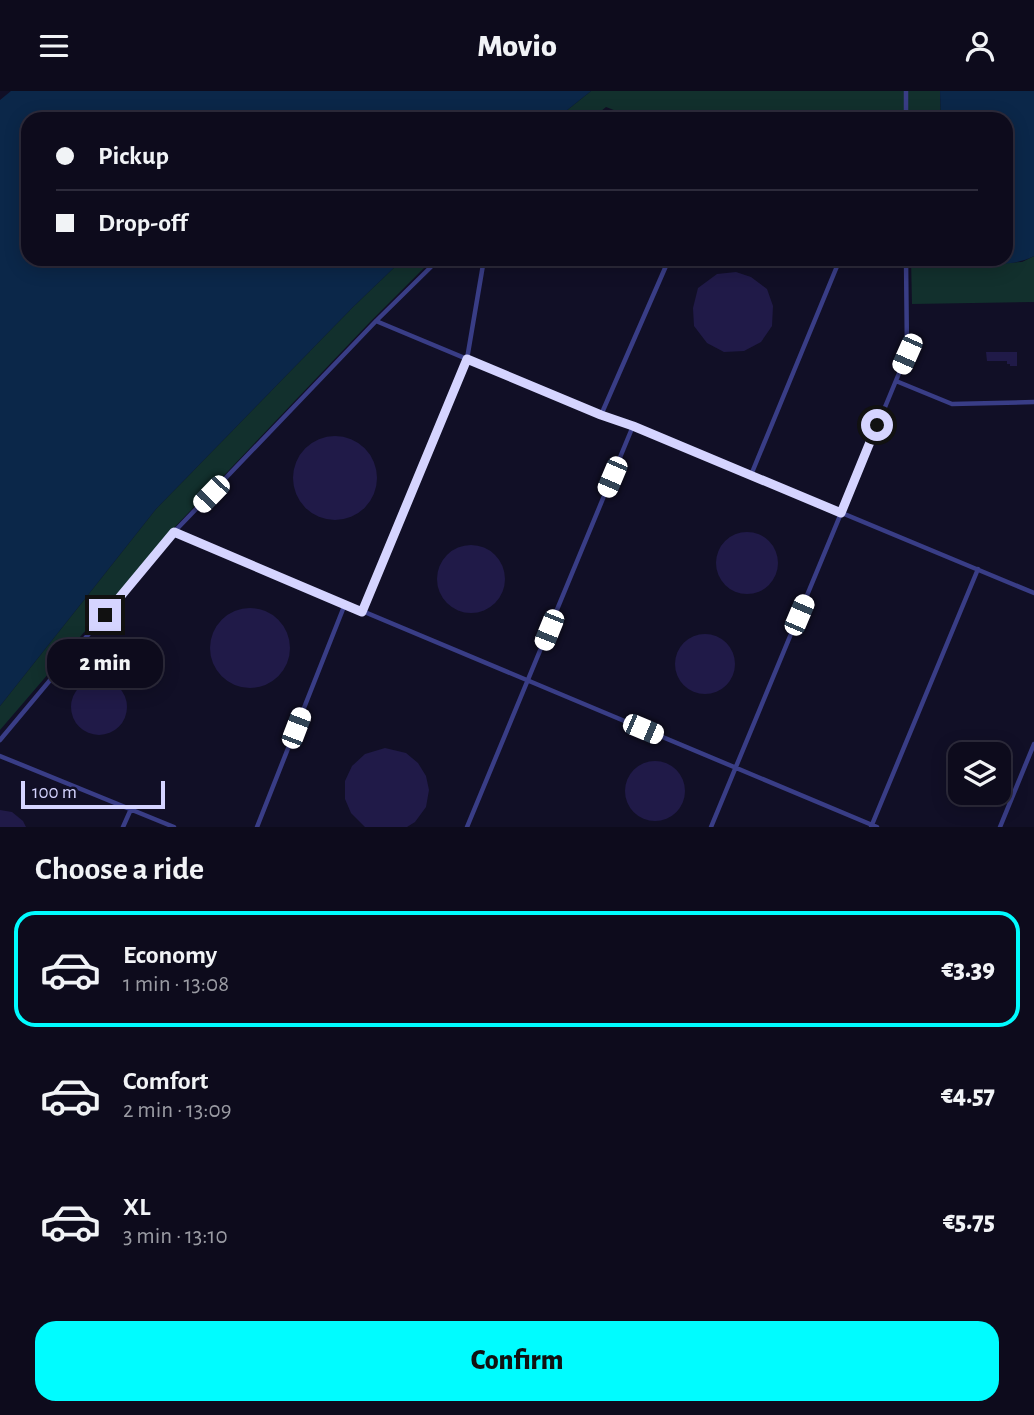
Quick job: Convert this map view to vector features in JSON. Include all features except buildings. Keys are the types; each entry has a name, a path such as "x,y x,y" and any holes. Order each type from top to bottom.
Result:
{"lane":[{"path":"906,91 906,112"},
{"path":"0,740 174,532 432,266"},
{"path":"362,612 467,359 483,266"},
{"path":"601,415 666,266"},
{"path":"751,475 837,266"},
{"path":"711,827 907,354 906,266"},
{"path":"376,321 1034,593"},
{"path":"895,381 952,404 1034,402"},
{"path":"467,827 633,426"},
{"path":"174,532 873,826 978,569"},
{"path":"257,827 345,604"},
{"path":"1000,827 1034,744"},
{"path":"0,756 174,827"},
{"path":"123,827 131,809"}],"green space":[{"path":"591,91 940,91 941,112 619,112 606,107 600,112 565,112"},
{"path":"1034,256 1034,302 912,304 911,266 1013,266 1013,262 1022,262"},
{"path":"396,266 426,266 172,530 0,730 0,706 156,509"}],"water":[{"path":"11,91 591,91 565,112 21,112 21,266 396,266 156,509 0,706 0,100"},
{"path":"940,91 1034,91 1034,256 1013,263 1013,112 941,112"}],"route":[{"path":"105,615 174,532 362,612 467,359 841,513 877,425"}]}
